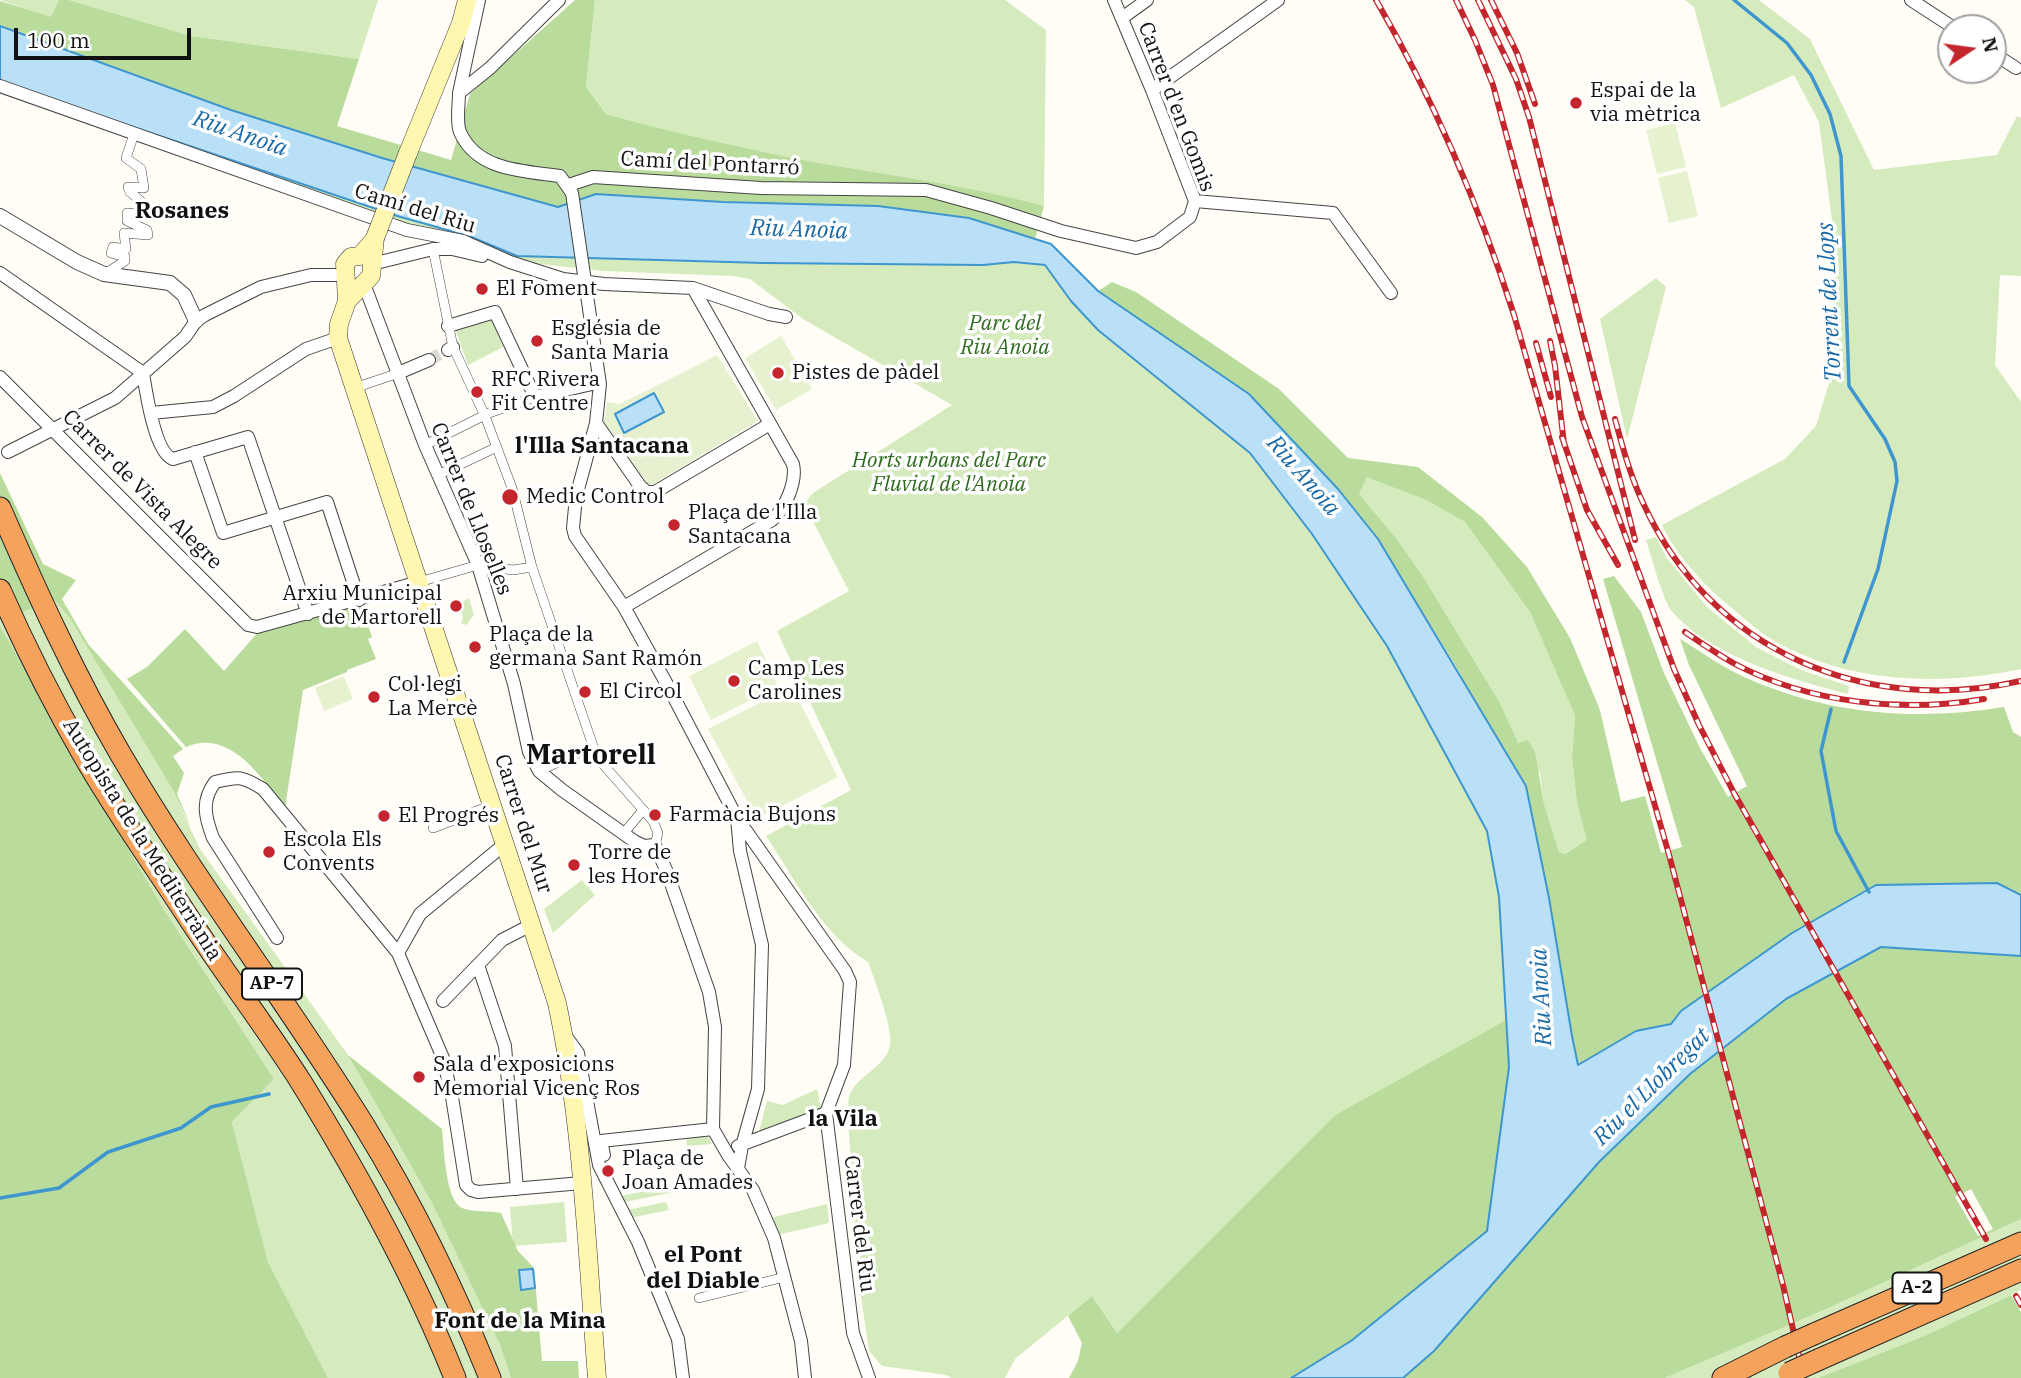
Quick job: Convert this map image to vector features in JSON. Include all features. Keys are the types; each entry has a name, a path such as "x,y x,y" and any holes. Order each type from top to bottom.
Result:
{"highway":[{"name":"Autopista de la Mediterrània","path":"0,508 39,598 92,703 152,806 367,1129 440,1263 490,1378"},
{"name":"Autopista de la Mediterrània","path":"4,600 85,758 300,1081 351,1166 399,1255 455,1378"},
{"name":"A-2","path":"1723,1378 1785,1347 2021,1242"},
{"name":"A-2","path":"1784,1376 2021,1270"}],"main road":[{"path":"355,280 371,276 368,261 375,238 451,48 467,0"},
{"path":"338,338 339,324 355,280 346,262 351,257 368,261"},
{"name":"Carrer del Mur","path":"338,338 557,1003 564,1033 582,1184 597,1378"}],"street":[{"path":"480,0 459,93 458,130 473,153 501,168 560,176 569,185 573,199 600,384 596,422 576,497 573,528 575,536 624,607 737,818 740,851 762,945 758,1089 738,1168"},
{"path":"459,93 490,68 559,0"},
{"name":"Carrer d'en Gomis","path":"1114,0 1195,201 1190,217 1147,247"},
{"path":"1122,18 1147,0"},
{"path":"1152,90 1278,0"},
{"path":"1911,0 1937,17"},
{"path":"2007,62 2016,68"},
{"name":"Camí del Riu","path":"0,86 407,230 463,241 556,277 583,282 693,288 769,314 786,317"},
{"path":"104,274 125,261 125,257 111,254 113,247 125,249 124,233 148,235 146,230 127,221 127,213 143,214 143,203 128,187 144,188 141,169 126,158 134,134"},
{"name":"Camí del Pontarró","path":"569,185 593,177 761,188 926,190 1061,230 1127,247 1147,247"},
{"path":"1195,201 1334,213 1391,292"},
{"path":"0,216 77,262 104,274 170,283 184,295 196,321"},
{"path":"368,261 433,249 452,249 510,261"},
{"path":"433,249 451,348 485,416 512,488 532,567 593,746 600,761 656,828 658,838 654,845 667,872 709,992 715,1027 713,1129 762,1206 785,1277 801,1341 804,1378"},
{"path":"0,272 143,373 151,413 167,457 173,459 248,437 308,614 478,565 513,570 532,567"},
{"path":"8,452 115,398 185,337 196,321 261,287 311,275 355,280"},
{"name":"Carrer de Lloselles","path":"355,280 478,565 514,684 529,752 539,771 644,846 654,845"},
{"path":"624,607 772,520 779,514 794,478 793,464 693,288"},
{"path":"448,326 495,312 536,397"},
{"path":"151,413 213,407 306,349 338,338"},
{"path":"354,388 429,360"},
{"name":"Carrer de Vista Alegre","path":"0,377 248,625 257,627 308,614"},
{"path":"425,445 489,412 536,397 600,384"},
{"path":"596,422 640,486 647,492 655,492 770,424"},
{"path":"438,475 497,447"},
{"path":"195,452 223,533 327,502 359,600"},
{"path":"539,771 593,746"},
{"path":"277,938 213,838 206,821 204,804 207,792 215,782 239,776 263,789 398,953 443,1058 466,1185 478,1192 582,1184"},
{"path":"433,828 487,807"},
{"path":"624,833 643,810"},
{"name":"Carrer del Riu","path":"737,818 848,976 850,992 844,1065 826,1113 853,1333 869,1378"},
{"path":"398,953 420,914 506,844"},
{"path":"443,1001 502,940 533,924"},
{"path":"478,965 505,1046 517,1188"},
{"path":"564,1033 578,1053 599,1165 638,1242 678,1339 683,1378"},
{"path":"721,1144 742,1146 826,1113"},
{"path":"616,1199 601,1142 713,1129"},
{"path":"699,1298 785,1277"}],"green space":[{"path":"0,0 59,0 51,18"},
{"path":"59,0 69,0 191,36 359,59 337,126 451,160 470,94 575,0 595,0 586,87 606,114 769,153 950,185 1044,206 1035,239 969,218 878,206 723,202 596,194 558,208 382,158 231,110 0,26 0,1 51,17"},
{"path":"69,0 378,0 359,59 191,36"},
{"path":"595,0 1005,0 1046,30 1044,206 950,185 769,153 606,114 586,87"},
{"path":"1685,0 1759,0 1810,39 1874,170 1997,155 2017,116 2021,118 2021,276 2000,275 1995,365 2021,402 2021,669 1957,678 1891,677 1827,664 1797,652 1768,637 1713,592 1684,560 1662,525 1785,459 1816,426 1830,380 1835,243 1819,122 1794,75 1721,108 1694,7"},
{"path":"85,112 397,216 469,236 517,256 764,263 983,265 1014,262 1045,265 1071,301 1098,330 1250,453 1312,533 1387,646 1487,831 1499,897 1506,1020 1335,1115 1117,1333 1092,1296 1015,1359 1005,1378 952,1378 882,1366 869,1351 860,1289 848,1111 849,1097 853,1089 887,1054 890,1046 889,1029 868,962 852,951 823,922 766,836 851,790 777,631 849,591 804,504 813,493 952,405 803,319 750,279 603,271 531,263 396,220"},
{"path":"1675,123 1686,167 1657,174 1646,130"},
{"path":"1687,171 1698,216 1669,223 1658,178"},
{"path":"1656,278 1666,287 1627,439 1600,319"},
{"path":"1112,282 1136,292 1279,389 1348,458 1418,467 1482,517 1527,567 1570,638 1600,710 1621,802 1645,796 1661,853 1682,847 1603,579 1614,576 1641,612 1664,673 1700,748 1728,797 1747,786 1689,665 1680,639 1740,675 1804,699 1836,706 1903,714 1970,712 2004,707 2013,732 2021,737 2021,895 1997,883 1792,933 1681,1011 1671,1024 1636,1031 1578,1065 1572,1036 1461,675 1378,539 1338,489 1249,394 1098,291","holes":["1367,477 1426,500 1465,522 1530,612 1575,716 1572,759 1577,803 1587,840 1565,854 1559,852 1544,804 1535,752 1528,740 1518,743 1500,703 1424,578 1396,538 1359,494"]},
{"path":"490,315 503,347 468,365 454,326"},
{"name":"Pistes de pàdel","path":"781,336 812,389 776,410 745,358"},
{"path":"717,355 758,421 653,484 647,484 604,422 607,402 620,404"},
{"path":"0,473 43,564 76,580 62,599 88,644 183,749 173,756 184,773 177,794 191,827 171,787 69,617 54,600 0,620"},
{"path":"1367,476 1426,500 1465,522 1530,612 1575,716 1572,759 1577,803 1588,840 1564,854 1559,852 1544,804 1540,773 1518,744 1500,703 1424,578 1396,538 1359,494"},
{"path":"1656,537 1666,557 1707,607 1756,647 1801,670 1849,686 1848,694 1753,664 1707,641 1687,626 1671,610 1661,587 1646,540"},
{"path":"469,598 474,615 466,625 461,623 463,617 459,604"},
{"path":"53,599 69,617 171,787 200,849 348,1055 431,1201 500,1345 511,1378 328,1378 268,1262 232,1122 274,1079 161,905 0,626 0,620"},
{"path":"361,604 372,637 368,639 376,659 303,690 285,808 255,771 231,750 217,744 202,743 186,747 127,679 147,667 185,629 224,671 260,630"},
{"path":"0,626 161,905 274,1079 232,1122 268,1262 328,1378 0,1378"},
{"name":"Camp Les Carolines","path":"757,641 778,686 711,720 689,676"},
{"path":"344,676 353,699 324,711 315,688"},
{"path":"792,687 838,777 757,819 708,729"},
{"path":"582,880 595,895 553,933 544,909"},
{"path":"1881,947 2021,956 2021,1219 1824,1310 1665,1378 1403,1378 1434,1351 1599,1162 1690,1074 1786,999","holes":["1971,1189 1993,1229 1978,1236 1955,1197"]},
{"path":"1506,1020 1509,1067 1487,1231 1351,1341 1291,1378 1069,1378 1078,1361 1082,1343 1068,1316 1092,1296 1117,1333 1335,1115"},
{"path":"348,1055 442,1129 446,1172 456,1203 467,1210 501,1213 518,1251 534,1268 542,1361 578,1361 579,1378 511,1378 500,1345 431,1201"},
{"path":"817,1089 821,1109 758,1136 767,1101 783,1105"},
{"path":"686,1135 708,1135 712,1144 687,1146"},
{"path":"668,1186 670,1193 624,1202 621,1196"},
{"path":"564,1202 567,1242 513,1246 510,1207"},
{"path":"666,1202 669,1210 630,1218 627,1210"},
{"path":"827,1204 829,1223 777,1235 770,1218"},
{"path":"2021,1219 2021,1290 1924,1336 1818,1378 1665,1378 1824,1310"},
{"path":"2011,1295 2021,1312 2021,1378 1818,1378 1924,1336"}],"water":[{"path":"0,26 231,110 382,158 558,207 596,194 723,202 878,206 969,218 1051,244 1098,291 1249,394 1338,489 1378,539 1526,786 1578,1065 1636,1031 1671,1024 1681,1011 1792,933 1876,885 1997,883 2021,895 2021,956 1881,947 1786,999 1690,1074 1599,1162 1434,1351 1403,1378 1291,1378 1351,1341 1487,1231 1509,1067 1499,897 1487,831 1387,646 1312,534 1250,453 1098,330 1071,301 1045,265 1014,262 983,265 764,263 517,256 469,236 397,216 0,82"},
{"path":"654,393 664,412 624,433 615,414"},
{"path":"533,1269 535,1288 521,1290 519,1270"}],"waterway":[{"name":"Torrent de Llops","path":"1734,0 1787,43 1811,75 1830,114 1841,156 1849,386 1885,439 1895,462 1897,481 1878,569 1844,662"},
{"name":"Torrent de Llops","path":"1831,709 1821,751 1836,831 1869,892"},
{"path":"0,1198 59,1188 108,1152 181,1128 211,1107 269,1094"}],"tunnel":[{"path":"429,360 448,350"}],"railway":[{"path":"1376,0 1417,76 1454,154 1486,233 1514,315 1668,851 1783,1285 1804,1378"},
{"path":"1456,0 1493,85 1582,417 1674,669 1734,793 1986,1239"},
{"path":"1478,0 1516,79 1529,117 1635,540"},
{"path":"1491,0 1517,53 1535,104"},
{"path":"1550,341 1564,444"},
{"path":"1536,343 1551,397"},
{"path":"1615,419 1639,495 1673,556 1710,599 1752,635 1800,661 1852,679 1906,689 1963,690 2021,681"},
{"path":"1562,437 1587,510 1618,565"},
{"path":"1685,632 1728,660 1764,677 1825,696 1921,705 1984,699"},
{"path":"2016,1296 2021,1305"}],"place":[{"name":"Espai de la via mètrica","path":"1576,103"},
{"name":"El Foment","path":"482,289"},
{"name":"Església de Santa Maria","path":"537,341"},
{"name":"Pistes de pàdel","path":"778,373"},
{"name":"RFC Rivera Fit Centre","path":"477,392"},
{"name":"Medic Control","path":"510,497"},
{"name":"Plaça de l'Illa Santacana","path":"674,525"},
{"name":"Arxiu Municipal de Martorell","path":"456,606"},
{"name":"Plaça de la germana Sant Ramón","path":"475,647"},
{"name":"Camp Les Carolines","path":"734,681"},
{"name":"El Circol","path":"585,692"},
{"name":"Col·legi La Mercè","path":"374,697"},
{"name":"Farmàcia Bujons","path":"655,815"},
{"name":"El Progrés","path":"384,816"},
{"name":"Escola Els Convents","path":"269,852"},
{"name":"Torre de les Hores","path":"574,865"},
{"name":"Sala d'exposicions Memorial Vicenç Ros","path":"419,1077"},
{"name":"Plaça de Joan Amades","path":"608,1171"}],"district":[{"name":"Rosanes","path":"182,211"},
{"name":"l'Illa Santacana","path":"602,446"},
{"name":"Martorell","path":"591,756"},
{"name":"la Vila","path":"843,1119"},
{"name":"el Pont del Diable","path":"703,1268"},
{"name":"Font de la Mina","path":"520,1321"}],"water label":[{"name":"Riu Anoia","path":"240,134"},
{"name":"Riu Anoia","path":"799,230"},
{"name":"Riu Anoia","path":"1303,476"},
{"name":"Riu Anoia","path":"1542,997"},
{"name":"Riu el Llobregat","path":"1652,1087"}],"park label":[{"name":"Parc del Riu Anoia","path":"1005,336"},
{"name":"Horts urbans del Parc Fluvial de l'Anoia","path":"949,473"}]}
